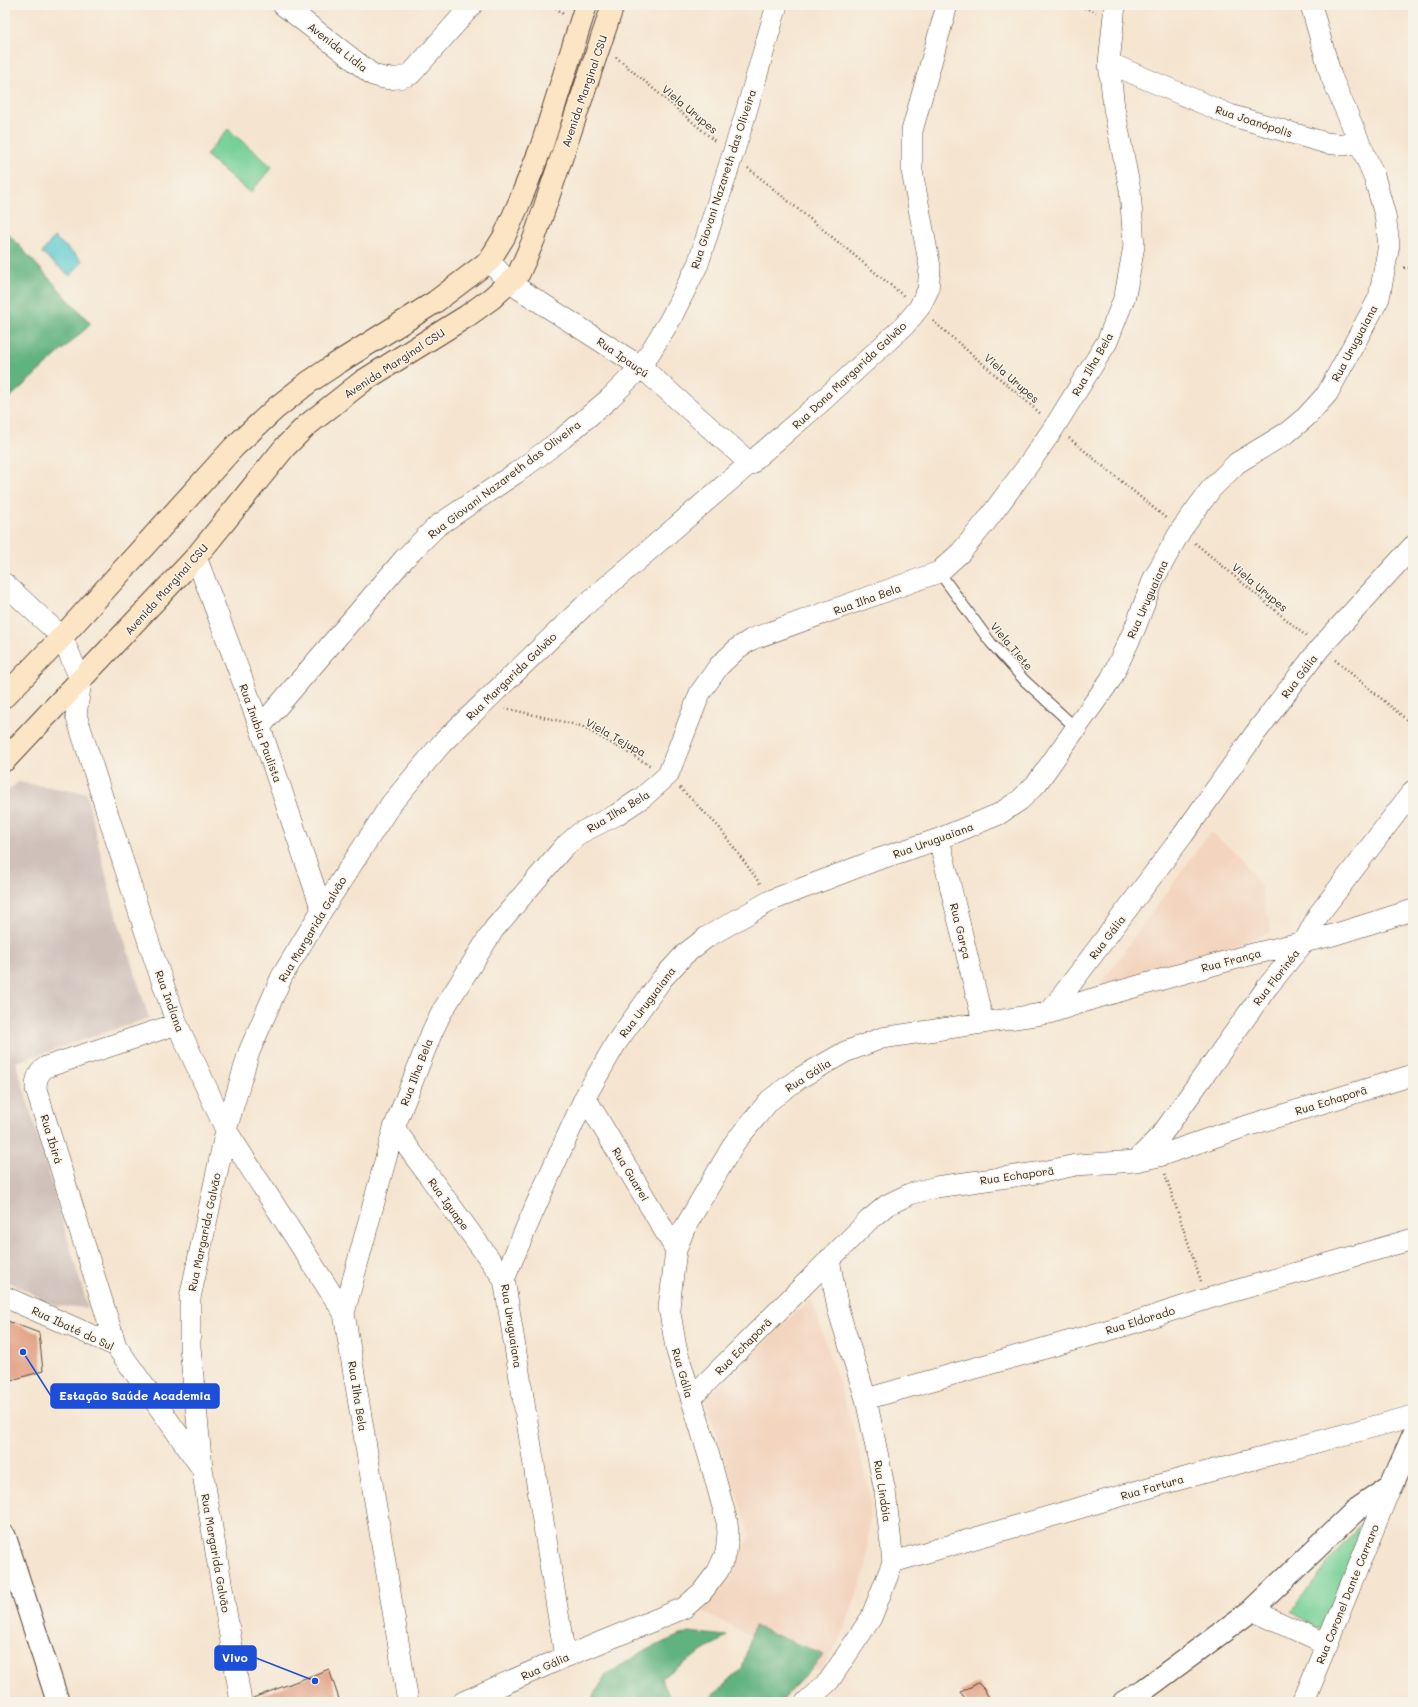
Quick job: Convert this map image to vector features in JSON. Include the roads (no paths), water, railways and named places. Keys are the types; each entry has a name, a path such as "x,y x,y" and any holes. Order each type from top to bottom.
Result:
{"main road":[{"name":"Avenida Marginal CSU","path":"5,696 62,637 234,447 276,408 330,368 436,302 489,261 504,237 542,145 586,5"},
{"name":"Avenida Marginal CSU","path":"5,760 196,557 285,447 306,426 363,381 467,316 510,283 525,261 534,240 613,5"}],"street":[{"name":"Avenida Lidia","path":"283,5 374,75 386,79 399,79 411,74 472,5"},
{"name":"Rua Giovani Nazareth das Oliveira","path":"260,727 404,558 437,526 516,473 563,438 609,399 641,367 670,320 698,264 777,5"},
{"name":"Rua Dona Margarida Galvão","path":"778,440 904,326 918,308 928,290 930,267 912,170 912,131 947,5"},
{"name":"Rua Ilha Bela","path":"408,1702 344,1313 394,1128 432,1032 441,1013 494,929 564,847 580,833 616,815 643,797 668,776 700,693 719,666 738,648 752,639 805,622 939,572 961,552 986,523 1055,426 1107,342 1125,296 1134,246 1130,190 1114,108 1109,64 1115,5"},
{"name":"Rua Uruguaiana","path":"565,1657 504,1279 585,1098 616,1043 662,979 685,954 707,937 772,900 876,860 939,839 999,814 1020,800 1037,782 1111,680 1154,578 1181,530 1211,489 1237,463 1288,432 1306,417 1327,394 1378,298 1386,267 1389,245 1385,215 1374,176 1357,142 1331,76 1311,5"},
{"name":"Rua Joanópolis","path":"1109,64 1230,115 1326,143 1344,145 1357,142"},
{"name":"Rua Ipauçú","path":"489,261 510,283 641,367 751,464"},
{"name":"Rua Margarida Galvão","path":"241,1702 202,1468 190,1347 190,1298 226,1130 249,1052 282,976 322,910 391,804 442,743 583,607 778,440"},
{"name":"Rua Gália","path":"463,1702 565,1657 684,1608 702,1592 718,1571 726,1553 728,1533 727,1522 709,1456 676,1348 669,1307 676,1250 684,1229 736,1142 770,1100 798,1078 845,1052 882,1038 930,1032 984,1022 1007,1021 1049,1013 1320,648 1413,546"},
{"name":"Rua Inubia Paulista","path":"196,557 260,727 322,910"},
{"path":"5,584 62,637 70,660 80,681"},
{"name":"Rua Indiana","path":"80,681 76,715 150,946 177,1024 226,1130 344,1313"},
{"name":"Rua Florinéa","path":"1136,1161 1162,1134 1268,986 1304,942 1319,914 1413,791"},
{"name":"Rua Garça","path":"939,839 984,1022"},
{"name":"Rua França","path":"1049,1013 1092,999 1245,956 1304,942 1413,910"},
{"name":"Rua Ibirá","path":"116,1346 36,1089 36,1083 40,1071 46,1066 177,1024"},
{"name":"Rua Echaporã","path":"691,1398 869,1220 887,1205 910,1194 936,1187 1043,1172 1076,1165 1136,1161 1159,1156 1237,1129 1413,1075"},
{"name":"Rua Guarei","path":"585,1098 676,1250"},
{"name":"Rua Iguape","path":"394,1128 504,1279"},
{"name":"Rua Eldorado","path":"866,1399 1123,1326 1207,1299 1413,1239"},
{"name":"Rua Lindóia","path":"806,1702 829,1681 871,1618 893,1562 886,1491 866,1399 838,1309 829,1259"},
{"name":"Rua Ibaté do Sul","path":"5,1297 116,1346 202,1468"},
{"name":"Rua Fartura","path":"893,1562 1155,1486 1413,1416"},
{"path":"1124,1702 1144,1690 1252,1610 1356,1510 1391,1486 1413,1436"},
{"name":"Rua Coronel Dante Carraro","path":"1303,1702 1391,1486"},
{"path":"5,1537 58,1702"},
{"path":"1252,1610 1327,1645"}],"lane":[{"name":"Viela Tiete","path":"939,572 991,643 1025,681 1076,728"}],"water":[{"path":"54,237 83,261 70,276 42,253"}],"place":[{"name":"Estação Saúde Academia","path":"23,1352"},
{"name":"Vivo","path":"315,1681"}]}
